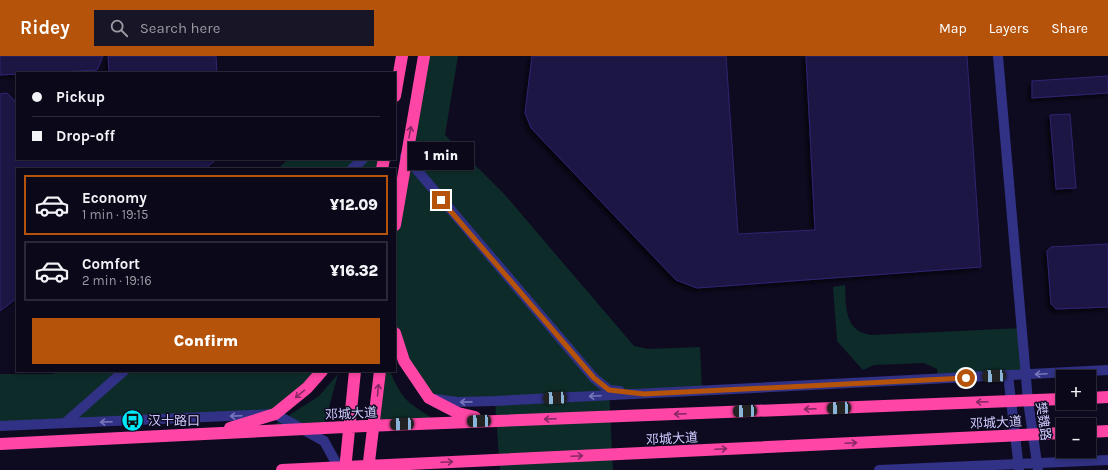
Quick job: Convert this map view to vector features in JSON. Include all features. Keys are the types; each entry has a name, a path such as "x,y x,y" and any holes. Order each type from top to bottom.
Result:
{"highway":[{"path":"396,90 402,56"},
{"path":"396,219 424,56"},
{"path":"396,336 404,361 429,398 458,413 492,421"},
{"path":"211,434 274,414 307,388 321,372"},
{"path":"343,469 350,426 355,372"},
{"path":"368,468 380,372"},
{"path":"1096,398 1108,397"},
{"name":"邓城大道","path":"0,444 350,426 1056,399"},
{"path":"1096,432 1108,431"},
{"name":"邓城大道","path":"282,470 368,468 491,460 1056,433"},
{"path":"467,470 491,460"}],"street":[{"name":"樊魏路","path":"998,56 1028,400 1034,435 1037,466"},
{"path":"406,156 594,378 609,390 644,394"},
{"path":"353,168 362,160"},
{"path":"429,398 457,402 1108,370"},
{"path":"65,423 123,372"},
{"path":"1008,375 1019,467"},
{"path":"0,426 274,414 324,441 343,469"},
{"path":"879,470 958,466 1019,467 1108,460"},
{"path":"1061,470 1063,467 1086,461"},
{"path":"958,466 987,470"}],"green space":[{"path":"424,56 458,56 445,135 505,195 634,346 648,349 700,347 702,391 609,390 613,470 500,470 495,401 429,398 396,335 396,218"},
{"path":"287,160 384,160 382,168 279,168"},
{"path":"845,285 848,317 851,324 863,333 872,335 1022,328 1026,375 938,379 937,369 924,363 874,365 863,370 837,341 833,287"},
{"path":"59,372 321,372 275,414 0,426 0,374 53,374"},
{"path":"386,372 390,372 402,395 418,409 434,419 380,419"},
{"path":"338,374 325,422 274,425 319,396"}],"building":[{"path":"0,56 103,56 97,70 16,72 16,74 0,75"},
{"path":"108,56 216,56 217,72 109,72"},
{"path":"532,56 726,56 738,234 815,230 806,56 967,56 981,267 697,288 676,280 531,128 525,113"},
{"path":"1108,76 1108,93 1032,98 1032,81"},
{"path":"7,93 16,102 16,160 216,160 206,168 16,168 16,299 0,311 0,94"},
{"path":"1070,114 1076,188 1056,189 1050,115"},
{"path":"1108,244 1108,307 1056,309 1051,304 1047,251 1051,247"}],"place":[{"name":"汉十路口","path":"132,420"}],"route":[{"path":"441,200 594,378 609,390 644,394 966,378"}]}
